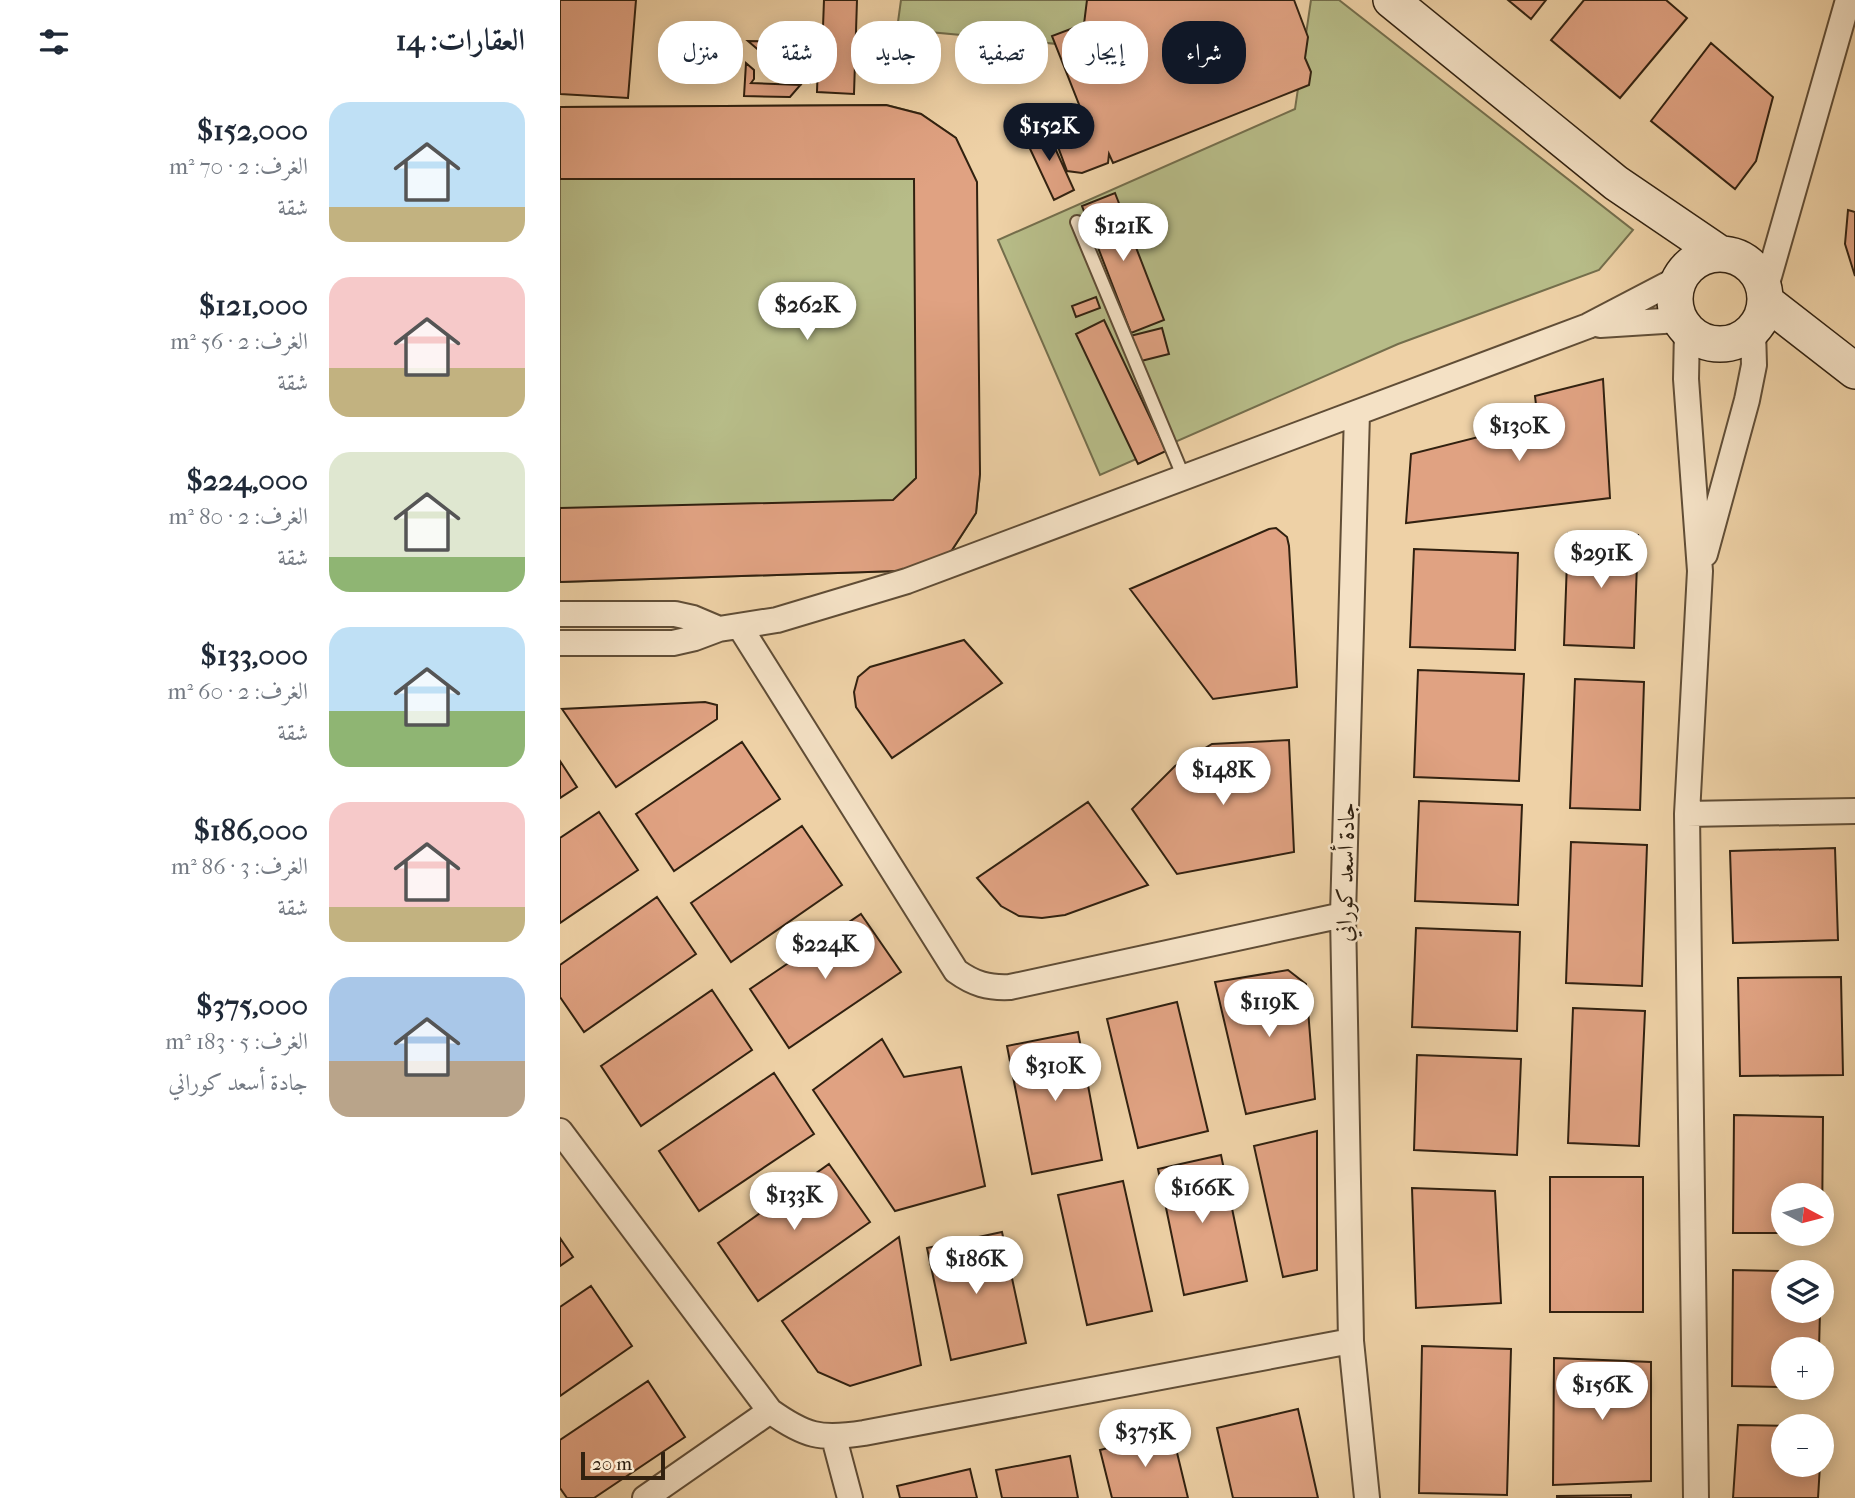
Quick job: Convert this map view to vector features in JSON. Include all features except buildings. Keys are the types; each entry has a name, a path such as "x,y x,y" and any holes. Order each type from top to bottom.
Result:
{"street":[{"path":"1391,0 1616,183 1719,253 1739,257 1759,275 1760,313 1754,365 1747,400 1700,571"},
{"path":"1683,273 1674,294 1675,309 1683,325 1702,341 1723,344 1738,340 1760,313 1848,0"},
{"path":"1616,183 1683,273"},
{"path":"560,643 673,643 730,628 777,620 907,581 1588,326 1683,273 1699,258 1719,253"},
{"path":"1760,313 1818,341 1855,371"},
{"path":"1588,326 1683,325"},
{"path":"1683,325 1700,571 1687,814 1696,1498"},
{"name":"جادة أسعد كوراني","path":"1357,413 1343,915 1351,1341 1367,1498"},
{"path":"560,614 675,614 730,628 956,971 972,982 990,988 1010,987 1343,915"},
{"path":"1687,814 1855,811"},
{"path":"560,1131 769,1411 810,1434 834,1438 1351,1341"},
{"path":"645,1498 769,1411"},
{"path":"834,1438 850,1498"}],"lane":[{"path":"1077,222 1184,478"}],"green space":[{"path":"901,0 1254,0 1250,62 1246,62 1246,21 1162,21 1162,54 1148,52 1148,21 1062,21 1062,44 1048,43 1048,21 955,21 955,34 941,33 941,21 898,21"},
{"path":"1311,0 1339,0 1633,230 1599,270 1398,344 1100,475 998,240 1295,109"},
{"path":"886,105 921,114 956,138 980,474 976,513 952,550 928,570 560,582 560,107"}]}
